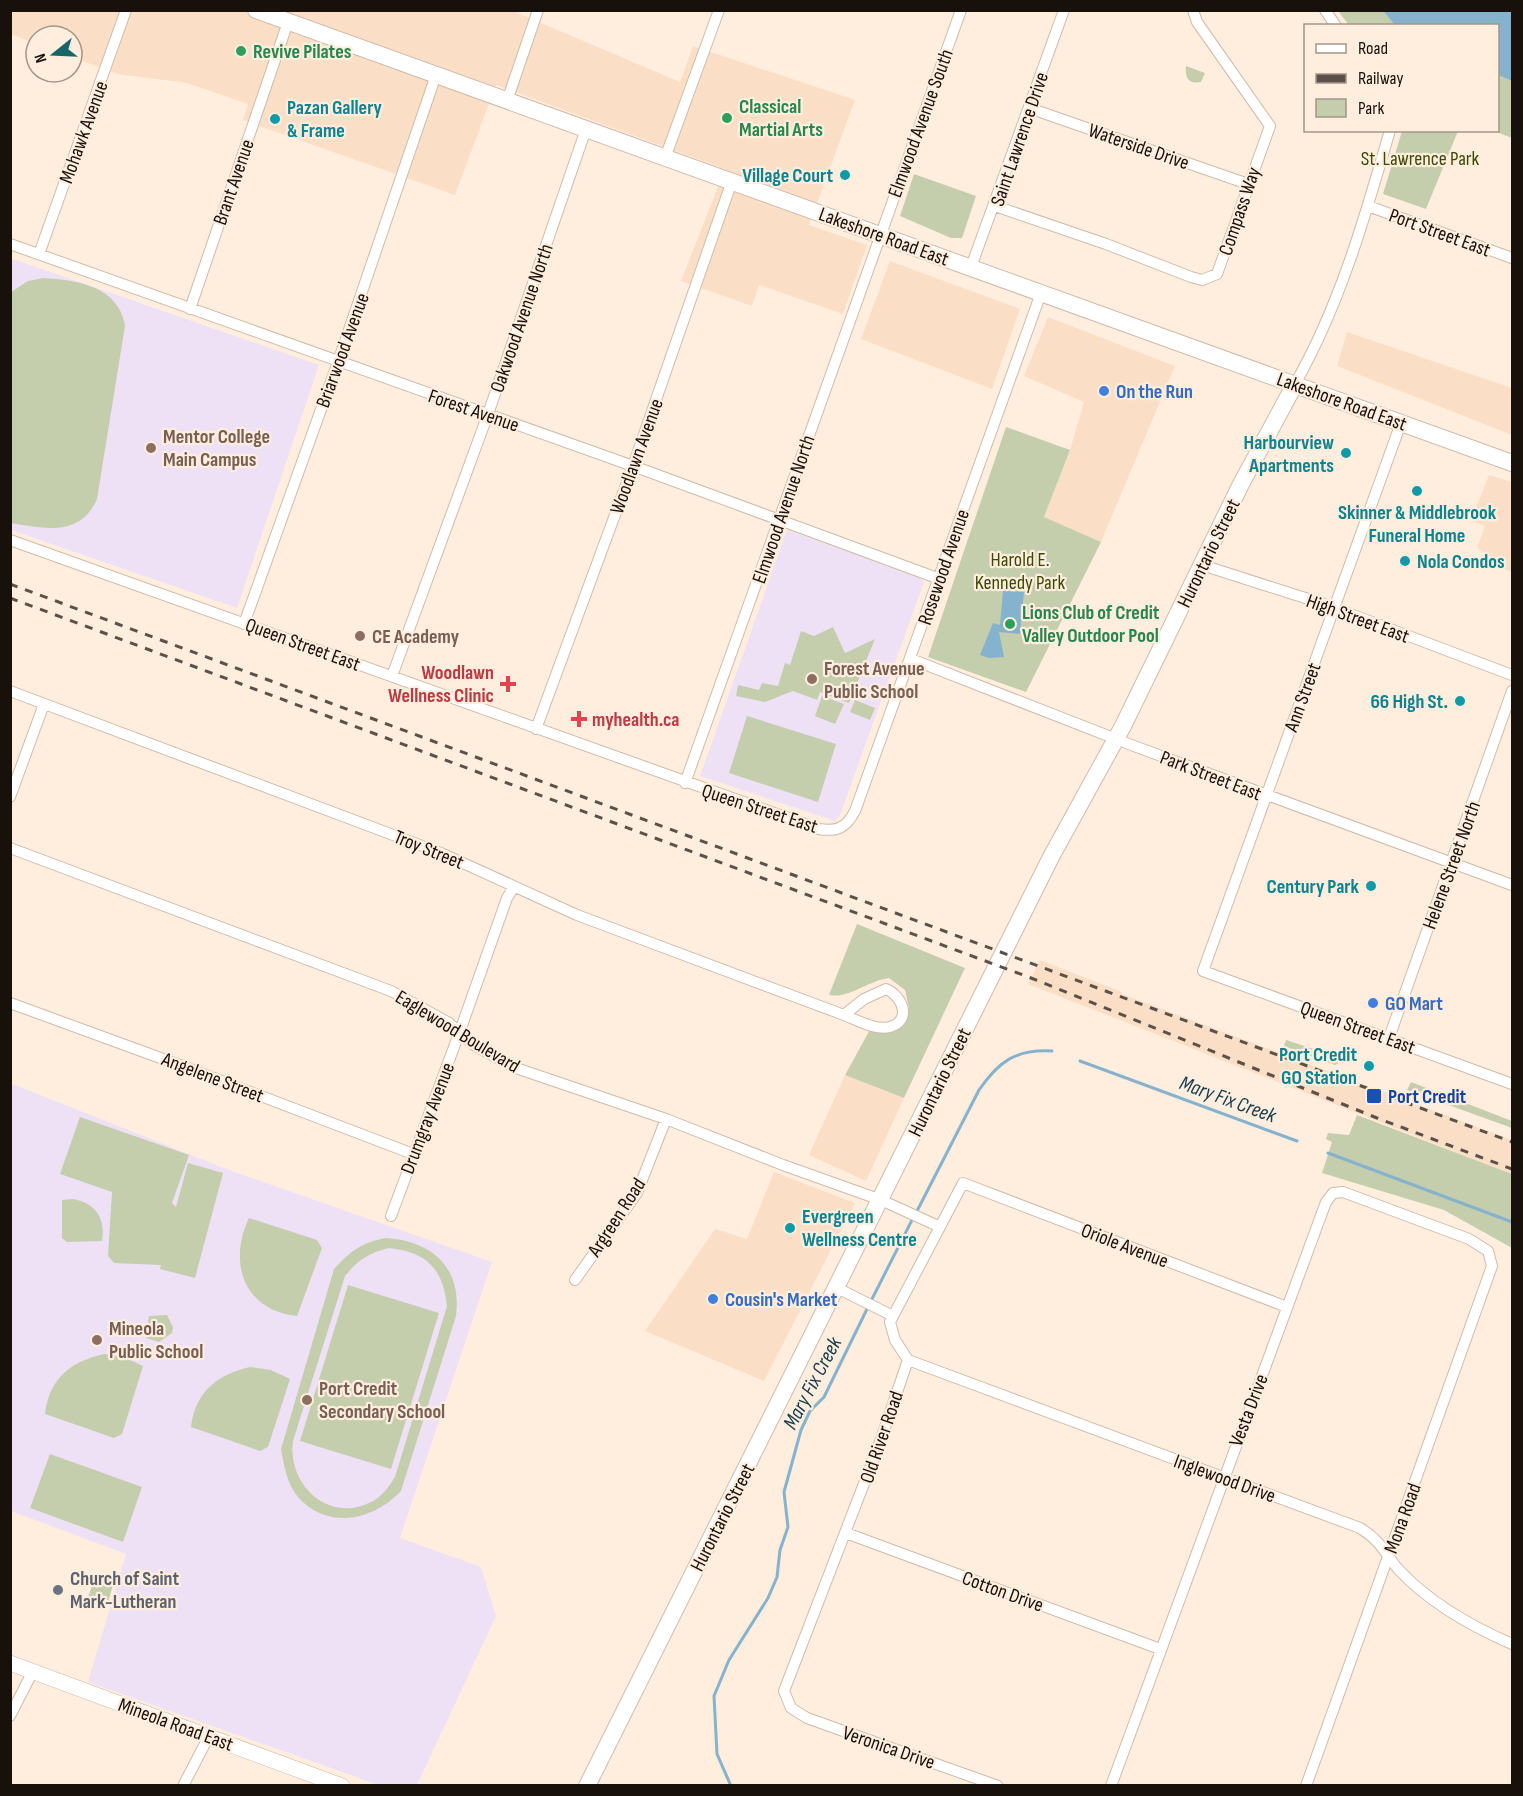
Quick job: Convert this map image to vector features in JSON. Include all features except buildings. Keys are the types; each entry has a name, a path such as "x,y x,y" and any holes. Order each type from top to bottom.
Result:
{"main road":[{"name":"Lakeshore Road East","path":"256,10 1512,463"},
{"name":"Hurontario Street","path":"588,1785 1051,856 1116,739 1295,384"}],"street":[{"name":"Mohawk Avenue","path":"39,254 126,10"},
{"path":"507,101 538,10"},
{"path":"665,158 719,10"},
{"name":"Elmwood Avenue South","path":"880,235 961,10"},
{"name":"Saint Lawrence Drive","path":"971,267 996,206 1064,10"},
{"name":"Compass Way","path":"996,206 1202,280 1217,274 1270,126 1197,22 1193,10"},
{"path":"1325,10 1335,24"},
{"name":"Brant Avenue","path":"190,309 288,22"},
{"name":"Briarwood Avenue","path":"244,624 338,362 436,75"},
{"name":"Waterside Drive","path":"1029,108 1248,184"},
{"name":"Oakwood Avenue North","path":"392,676 488,414 586,129"},
{"path":"1295,384 1324,328 1368,206 1389,132"},
{"name":"Woodlawn Avenue","path":"536,729 633,466 732,182"},
{"name":"Port Street East","path":"1368,206 1512,258"},
{"name":"Elmwood Avenue North","path":"685,783 880,235"},
{"name":"Forest Avenue","path":"10,244 633,466 937,578"},
{"name":"Rosewood Avenue","path":"833,831 844,827 855,811 1041,293"},
{"name":"Ann Street","path":"1203,971 1401,423"},
{"name":"Queen Street East","path":"10,540 685,783 819,829 833,831"},
{"name":"High Street East","path":"1202,565 1334,608 1512,675"},
{"name":"Park Street East","path":"911,659 1116,739 1512,885"},
{"name":"Troy Street","path":"10,691 441,852 577,915 844,1015 879,1028 890,1028 898,1023 903,1016 902,1004 896,993 886,989 864,999 844,1015"},
{"name":"Helene Street North","path":"1389,1038 1512,691"},
{"path":"10,797 44,704"},
{"name":"Eaglewood Boulevard","path":"10,848 391,991 460,1031 474,1044 513,1068 666,1119 881,1200 938,1226"},
{"name":"Drumgray Avenue","path":"391,1216 507,898 514,887"},
{"name":"Queen Street East","path":"1203,971 1512,1084"},
{"name":"Angelene Street","path":"10,1003 413,1154"},
{"name":"Argreen Road","path":"575,1280 637,1192 666,1119"},
{"name":"Oriole Avenue","path":"938,1226 963,1183 1287,1307"},
{"name":"Vesta Drive","path":"1111,1785 1326,1202 1333,1193 1343,1192 1469,1239 1488,1251"},
{"path":"908,1360 895,1340 890,1322 938,1226"},
{"name":"Mona Road","path":"1306,1785 1492,1266 1488,1251"},
{"path":"837,1288 893,1316"},
{"name":"Inglewood Drive","path":"908,1360 1360,1528 1376,1537 1399,1570 1433,1600 1491,1635 1512,1644"},
{"name":"Old River Road","path":"785,1699 784,1691 846,1533 908,1360"},
{"name":"Cotton Drive","path":"846,1533 1160,1649"},
{"name":"Mineola Road East","path":"10,1663 342,1785"},
{"path":"10,1716 33,1671"},
{"name":"Veronica Drive","path":"785,1699 791,1708 807,1718 998,1785"},
{"path":"183,1785 209,1736"}],"shaded area":[{"path":"10,11 513,11 680,82 693,46 855,100 809,225 867,245 843,314 759,285 752,306 681,281 725,169 496,85 455,195 243,120 248,104 187,83 117,74 84,62 84,24 24,24 24,39 11,34"},
{"name":"Mentor College Main Campus","path":"10,258 319,365 237,608 11,530"},
{"path":"890,261 1020,309 992,389 861,339"},
{"path":"1048,317 1175,366 1101,542 1044,517 1070,450 1084,402 1024,376"},
{"path":"1347,332 1512,388 1512,435 1337,366"},
{"path":"1489,475 1512,482 1512,572 1485,561 1482,558 1484,552 1477,548 1485,526 1471,521"},
{"name":"Forest Avenue Public School","path":"787,530 918,576 924,582 840,815 835,821 700,776"},
{"path":"1040,960 1122,992 1122,994 1512,1140 1512,1174 1028,984"},
{"path":"845,1075 904,1098 866,1181 809,1155"},
{"name":"Port Credit Secondary School","path":"10,1083 229,1170 492,1262 400,1538 481,1567 496,1616 417,1785 379,1785 88,1682 126,1554 11,1511"},
{"path":"774,1172 855,1203 764,1381 645,1331 715,1229 747,1239"}],"green space":[{"path":"1338,11 1383,11 1394,24 1348,24"},
{"path":"1186,66 1205,73 1201,82 1188,79"},
{"name":"St. Lawrence Park","path":"1499,75 1512,81 1512,138 1497,132 1499,132"},
{"name":"St. Lawrence Park","path":"1402,132 1458,132 1426,209 1383,194"},
{"path":"914,174 976,196 962,238 951,238 900,216"},
{"path":"43,278 82,284 105,294 121,313 125,326 97,499 81,520 60,528 10,523 11,292 28,281"},
{"name":"Harold E. Kennedy Park","path":"1006,427 1070,450 1044,517 1101,542 1026,692 928,657"},
{"path":"833,627 845,653 875,639 849,703 820,692 817,700 793,691 765,702 736,696 738,685 759,690 762,683 778,686 785,663 790,665 801,631 814,636"},
{"path":"822,696 844,704 835,724 815,716"},
{"path":"855,700 875,708 870,720 850,712"},
{"path":"747,716 836,744 818,802 729,773"},
{"path":"857,924 965,968 904,1098 845,1075 872,1026 900,1024 909,1008 905,990 889,978 844,994 829,995"},
{"path":"1286,1040 1338,1057 1339,1063 1335,1065 1284,1046"},
{"path":"1411,1082 1512,1121 1512,1128 1407,1090"},
{"path":"1357,1115 1512,1174 1512,1248 1444,1210 1322,1173 1332,1142 1326,1139 1328,1133 1349,1135"},
{"path":"80,1117 189,1155 172,1203 176,1207 188,1163 223,1173 195,1278 160,1269 161,1265 114,1263 108,1256 112,1192 60,1174"},
{"path":"72,1199 87,1204 97,1212 102,1225 102,1241 67,1242 62,1238 62,1200"},
{"path":"249,1218 317,1240 322,1248 297,1316 279,1312 264,1304 253,1294 245,1281 240,1251"},
{"path":"386,1238 417,1245 430,1251 440,1260 449,1271 454,1284 457,1299 456,1316 401,1491 378,1509 364,1515 337,1518 310,1508 298,1497 289,1481 281,1449 334,1269 357,1248","holes":["389,1248 423,1258 437,1272 442,1282 447,1306 395,1477 384,1492 373,1501 353,1508 339,1508 325,1503 303,1484 296,1471 293,1441 345,1276 359,1261 376,1252"]},
{"path":"348,1285 439,1313 391,1469 300,1441"},
{"path":"167,1315 173,1327 172,1333 159,1342 146,1338 149,1316"},
{"path":"104,1354 124,1357 143,1366 122,1434 114,1438 45,1414 51,1391 57,1381 81,1361"},
{"path":"250,1367 271,1370 290,1379 268,1447 260,1451 191,1427 197,1404 210,1386 228,1374"},
{"path":"50,1454 142,1487 123,1542 30,1508"},
{"path":"100,1581 113,1585 107,1606 87,1600 92,1586 98,1588"}],"water":[{"path":"1383,11 1512,11 1512,81 1499,75 1499,24 1394,24"},
{"name":"Lions Club of Credit Valley Outdoor Pool","path":"1003,591 1024,592 1020,634 999,632 1004,657 989,658 980,655 993,623 1000,625"}],"waterway":[{"name":"Mary Fix Creek","path":"916,1213 986,1080 1001,1064 1018,1055 1028,1052 1052,1051"},
{"name":"Mary Fix Creek","path":"1080,1061 1297,1141"},
{"name":"Mary Fix Creek","path":"1328,1153 1512,1222"},
{"name":"Mary Fix Creek","path":"871,1301 913,1218"},
{"name":"Mary Fix Creek","path":"731,1786 717,1754 714,1696 729,1660 768,1598 777,1577 780,1550 788,1527 784,1492 801,1430 810,1411 824,1397 868,1307"}],"railway":[{"path":"10,584 1512,1142"},
{"path":"10,598 1031,978 1377,1118 1512,1169"}],"place":[{"name":"Revive Pilates","path":"241,51"},
{"name":"Classical Martial Arts","path":"727,118"},
{"name":"Pazan Gallery & Frame","path":"275,119"},
{"name":"Village Court","path":"845,175"},
{"name":"On the Run","path":"1104,391"},
{"name":"Mentor College Main Campus","path":"151,448"},
{"name":"Harbourview Apartments","path":"1346,453"},
{"name":"Skinner & Middlebrook Funeral Home","path":"1417,491"},
{"name":"Nola Condos","path":"1405,561"},
{"name":"Lions Club of Credit Valley Outdoor Pool","path":"1010,624"},
{"name":"CE Academy","path":"360,636"},
{"name":"Forest Avenue Public School","path":"812,679"},
{"name":"Woodlawn Wellness Clinic","path":"508,684"},
{"name":"66 High St.","path":"1460,701"},
{"name":"myhealth.ca","path":"579,719"},
{"name":"Century Park","path":"1371,886"},
{"name":"GO Mart","path":"1373,1003"},
{"name":"Port Credit GO Station","path":"1369,1066"},
{"name":"Port Credit","path":"1374,1096"},
{"name":"Evergreen Wellness Centre","path":"790,1228"},
{"name":"Cousin's Market","path":"713,1299"},
{"name":"Mineola Public School","path":"97,1340"},
{"name":"Port Credit Secondary School","path":"307,1400"},
{"name":"Church of Saint Mark-Lutheran","path":"58,1590"}]}
